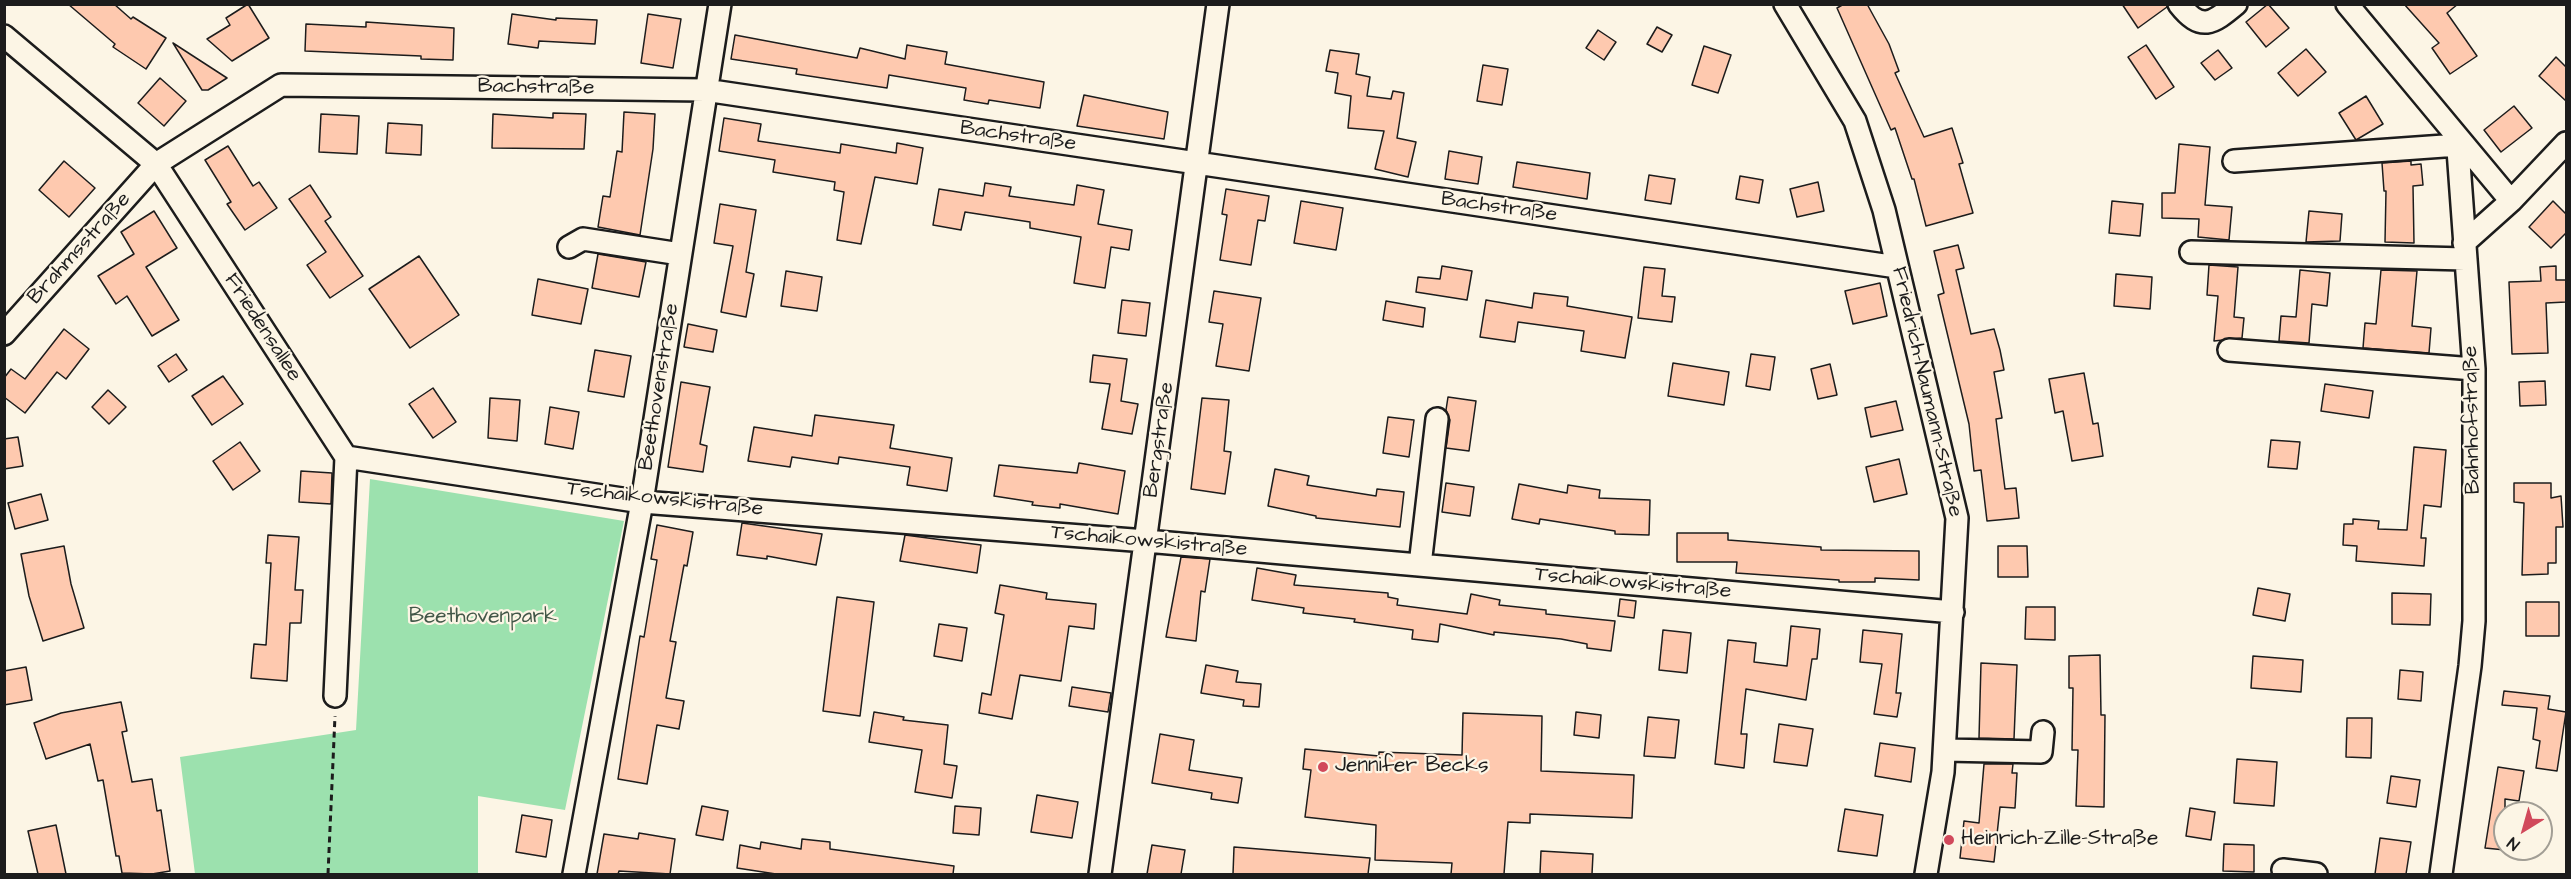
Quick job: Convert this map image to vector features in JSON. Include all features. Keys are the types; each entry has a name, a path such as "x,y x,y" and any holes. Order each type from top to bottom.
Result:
{"street":[{"name":"Beethovenstraße","path":"574,874 642,502 720,4"},
{"name":"Bergstraße","path":"1100,874 1218,4"},
{"name":"Friedrich-Naumann-Straße","path":"1785,4 1855,120 1884,210 1957,518 1945,750 1926,874"},
{"path":"2179,4 2191,19 2203,23 2216,21 2236,4"},
{"path":"2347,4 2457,140 2511,201"},
{"name":"Friedensallee","path":"4,36 156,164 346,457"},
{"name":"Bachstraße","path":"156,164 281,85 705,90 1897,267"},
{"path":"2234,161 2457,140"},
{"name":"Bahnhofstraße","path":"2441,874 2470,666 2474,621 2474,369 2457,140"},
{"path":"2191,252 2465,251 2566,143"},
{"name":"Brahmsstraße","path":"4,334 156,164"},
{"path":"569,247 583,239 680,255"},
{"path":"2229,350 2474,369"},
{"path":"1420,565 1437,419"},
{"path":"335,696 346,457"},
{"name":"Tschaikowskistraße","path":"346,457 642,502 1146,541 1953,612"},
{"path":"1945,750 2041,752 2043,732"},
{"path":"2283,870 2316,874"}],"path":[{"path":"327,874 335,696"}],"green space":[{"name":"Beethovenpark","path":"370,479 624,521 565,810 478,796 478,874 195,874 180,757 356,730"}],"building":[{"path":"68,4 114,4 131,19 133,17 166,38 146,69 113,47 115,44"},
{"path":"248,4 269,38 232,61 207,39 230,25 226,18"},
{"path":"1844,4 1867,4 1889,44 1899,71 1895,73 1924,137 1952,128 1963,163 1959,164 1973,213 1926,226 1914,179 1912,179 1895,128 1891,130 1837,8"},
{"path":"2122,4 2167,4 2167,7 2138,28"},
{"path":"2268,4 2289,28 2266,47 2246,22"},
{"path":"2404,4 2458,4 2447,13 2477,56 2450,74 2432,48 2439,43"},
{"path":"512,14 556,20 556,18 597,20 595,44 539,41 538,48 508,44"},
{"path":"648,14 681,19 673,68 641,63"},
{"path":"366,22 454,28 453,60 421,59 421,56 305,51 306,24 366,27"},
{"path":"1657,27 1672,35 1662,52 1647,44"},
{"path":"1598,30 1616,42 1604,60 1586,48"},
{"path":"735,35 857,58 860,48 905,59 907,45 947,52 945,64 1044,82 1040,108 989,100 988,104 964,100 966,88 889,75 887,88 796,74 797,69 731,59"},
{"path":"173,43 227,78 208,90 202,90"},
{"path":"2146,45 2174,87 2156,99 2128,57"},
{"path":"1704,46 1731,55 1718,93 1692,85"},
{"path":"2306,49 2326,72 2298,96 2278,73"},
{"path":"1330,50 1359,54 1356,74 1370,77 1367,96 1391,99 1393,91 1404,93 1397,138 1416,142 1408,177 1375,169 1384,131 1348,128 1351,96 1335,93 1338,73 1326,71"},
{"path":"2218,50 2232,68 2215,80 2201,63"},
{"path":"2556,57 2566,67 2566,101 2539,76"},
{"path":"1483,65 1508,69 1502,105 1477,101"},
{"path":"160,78 186,101 164,126 138,103"},
{"path":"1084,95 1168,112 1164,139 1077,126"},
{"path":"2366,96 2383,124 2356,140 2339,113"},
{"path":"2514,106 2532,128 2501,152 2484,130"},
{"path":"624,112 655,114 653,149 640,235 598,227 603,196 610,197 617,151 622,152"},
{"path":"553,113 586,114 584,149 492,148 493,114 553,118"},
{"path":"321,114 359,116 357,154 319,152"},
{"path":"724,118 761,124 758,141 840,153 841,144 896,153 897,143 923,148 917,184 875,177 861,244 837,240 844,192 834,190 835,182 773,172 775,160 719,151"},
{"path":"388,123 422,125 421,155 386,153"},
{"path":"2179,144 2210,147 2205,205 2232,207 2229,240 2198,237 2199,219 2162,218 2162,193 2175,193"},
{"path":"228,146 253,186 259,182 277,208 245,230 227,204 231,202 205,160"},
{"path":"1449,151 1482,157 1478,184 1445,179"},
{"path":"64,161 95,188 69,217 39,190"},
{"path":"2411,161 2411,165 2421,164 2423,185 2413,186 2414,243 2385,242 2386,191 2384,191 2382,163"},
{"path":"1517,162 1590,173 1587,199 1513,187"},
{"path":"1649,175 1675,179 1671,204 1645,200"},
{"path":"1740,176 1763,180 1759,203 1736,199"},
{"path":"1818,182 1824,211 1797,217 1790,189"},
{"path":"985,183 1011,187 1009,196 1074,205 1077,185 1104,190 1098,224 1132,230 1129,250 1111,247 1105,288 1074,283 1081,237 1030,228 1030,222 965,212 961,230 933,225 939,189 983,196"},
{"path":"310,185 331,217 325,221 363,276 330,298 307,265 326,252 289,199"},
{"path":"1226,189 1269,196 1265,221 1258,220 1251,265 1220,260 1227,215 1222,214"},
{"path":"1301,201 1343,208 1336,250 1294,243"},
{"path":"2112,201 2143,204 2140,236 2109,233"},
{"path":"2553,201 2566,214 2566,233 2551,248 2529,227"},
{"path":"720,204 756,210 746,272 754,274 746,317 721,312 733,246 714,243"},
{"path":"154,211 177,248 146,267 179,320 152,336 127,296 116,304 98,276 134,254 121,232"},
{"path":"2309,211 2342,214 2340,241 2306,242"},
{"path":"1958,245 1964,268 1956,270 1971,334 1994,329 2000,350 2004,370 1994,372 2002,418 1996,419 2005,489 2016,488 2019,518 1987,521 1981,470 1974,471 1969,424 1938,295 1944,293 1934,251"},
{"path":"598,254 646,262 639,297 592,288"},
{"path":"419,256 459,315 410,348 369,289"},
{"path":"2209,265 2238,267 2234,317 2244,318 2242,338 2214,341 2218,296 2207,295"},
{"path":"1442,266 1472,271 1467,300 1416,292 1418,277 1440,279"},
{"path":"2556,266 2556,280 2566,280 2566,302 2546,303 2548,353 2512,354 2509,282 2541,281 2540,267"},
{"path":"1644,267 1665,269 1662,296 1675,297 1672,322 1638,318"},
{"path":"2300,270 2330,273 2327,306 2312,304 2309,343 2279,341 2281,316 2296,317"},
{"path":"2381,270 2417,271 2412,326 2431,328 2429,353 2363,348 2365,323 2376,324"},
{"path":"786,271 822,277 817,311 781,306"},
{"path":"2116,274 2152,277 2150,309 2114,306"},
{"path":"538,279 588,289 581,324 532,315"},
{"path":"1880,283 1887,316 1853,324 1845,291"},
{"path":"1214,291 1261,298 1249,371 1216,366 1223,324 1209,322"},
{"path":"1534,293 1568,297 1567,306 1632,317 1625,358 1581,351 1584,331 1518,322 1515,342 1480,337 1486,300 1532,308"},
{"path":"1122,300 1150,303 1146,336 1118,333"},
{"path":"1386,301 1425,308 1423,327 1383,320"},
{"path":"688,324 717,330 713,352 684,347"},
{"path":"64,329 89,349 66,379 57,372 25,413 4,397 4,378 11,369 25,379"},
{"path":"595,350 631,356 624,397 588,391"},
{"path":"176,354 187,370 169,382 158,366"},
{"path":"1751,354 1775,357 1770,390 1746,386"},
{"path":"1093,355 1127,359 1121,401 1138,404 1132,434 1102,429 1110,384 1090,382"},
{"path":"1673,363 1729,372 1724,405 1668,396"},
{"path":"1830,364 1837,395 1818,399 1811,369"},
{"path":"2084,373 2093,424 2098,423 2103,456 2072,461 2063,411 2055,413 2049,379"},
{"path":"223,376 243,404 212,425 192,396"},
{"path":"2545,381 2546,405 2520,406 2519,382"},
{"path":"681,382 710,387 700,444 707,446 703,472 668,467"},
{"path":"2325,384 2373,391 2369,418 2321,411"},
{"path":"433,388 456,422 433,438 409,404"},
{"path":"108,390 126,407 109,424 92,407"},
{"path":"1448,397 1476,401 1469,451 1446,448 1450,420 1446,410"},
{"path":"490,398 520,400 517,441 488,438"},
{"path":"1202,398 1229,400 1224,451 1231,452 1225,494 1191,489"},
{"path":"1896,401 1903,430 1871,437 1865,408"},
{"path":"550,407 579,412 573,449 545,444"},
{"path":"815,415 894,425 890,448 952,458 947,491 907,485 910,467 839,457 838,464 792,457 790,467 748,461 754,427 812,436"},
{"path":"1388,417 1414,420 1409,457 1383,453"},
{"path":"18,437 23,466 4,469 4,439"},
{"path":"2271,440 2300,442 2297,469 2268,467"},
{"path":"240,442 260,471 233,490 213,461"},
{"path":"2414,447 2446,450 2441,507 2424,505 2421,538 2426,538 2424,566 2356,561 2357,546 2343,545 2344,524 2353,524 2353,519 2379,521 2378,529 2407,530"},
{"path":"1899,459 1907,494 1874,502 1866,467"},
{"path":"1079,463 1125,471 1118,514 1060,504 1060,508 1032,505 1033,502 994,496 999,465 1077,473"},
{"path":"1275,469 1309,476 1307,485 1376,496 1377,489 1404,492 1400,527 1316,518 1316,516 1268,506"},
{"path":"301,471 332,473 331,504 299,502"},
{"path":"1446,483 1474,487 1470,516 1442,512"},
{"path":"2514,483 2551,483 2551,498 2561,496 2563,527 2556,527 2556,563 2548,563 2548,574 2522,575 2524,503 2514,502"},
{"path":"1519,484 1567,493 1568,485 1600,490 1599,498 1650,500 1649,535 1615,534 1615,531 1540,519 1539,524 1512,519"},
{"path":"41,494 48,520 15,529 8,503"},
{"path":"742,523 822,534 816,565 767,556 767,559 737,555"},
{"path":"657,525 693,532 687,566 684,565 670,641 676,642 666,698 684,701 679,729 657,725 647,784 618,779 640,636 644,637 657,560 651,559"},
{"path":"1677,533 1728,533 1728,540 1821,547 1821,550 1919,551 1919,580 1875,578 1875,582 1839,582 1839,580 1736,573 1737,562 1677,562"},
{"path":"268,535 299,537 295,590 303,590 301,623 290,623 287,681 251,678 254,644 266,645 271,563 266,563"},
{"path":"905,535 981,545 977,573 900,561"},
{"path":"64,546 71,584 84,628 43,641 29,596 21,554"},
{"path":"1998,546 2027,546 2028,577 1998,577"},
{"path":"1181,557 1210,559 1205,592 1201,591 1196,641 1166,637"},
{"path":"1257,568 1296,575 1294,585 1388,593 1388,597 1398,599 1397,605 1467,614 1471,594 1500,600 1499,605 1546,610 1546,614 1615,621 1611,651 1587,648 1587,644 1561,639 1494,632 1494,635 1440,624 1438,642 1412,639 1413,630 1354,622 1355,619 1303,613 1304,608 1252,600"},
{"path":"1000,585 1047,593 1046,599 1096,604 1094,629 1069,626 1061,681 1020,675 1012,719 979,713 982,693 991,695 1004,615 995,613"},
{"path":"2258,588 2290,594 2285,621 2253,615"},
{"path":"2392,593 2431,594 2430,625 2392,624"},
{"path":"837,597 874,602 860,716 823,711"},
{"path":"1620,599 1636,601 1634,618 1618,616"},
{"path":"2526,602 2559,602 2559,636 2526,636"},
{"path":"2026,607 2055,607 2055,640 2025,639"},
{"path":"939,624 967,628 962,661 934,656"},
{"path":"1791,626 1820,629 1817,659 1812,659 1806,700 1746,689 1741,734 1747,734 1744,768 1715,764 1728,640 1756,643 1754,662 1787,666"},
{"path":"1663,630 1691,633 1687,673 1659,670"},
{"path":"1863,630 1902,634 1896,693 1901,693 1897,717 1874,714 1882,664 1860,662"},
{"path":"2100,655 2101,715 2105,715 2104,807 2076,806 2078,750 2072,750 2073,688 2069,688 2069,656"},
{"path":"2253,656 2303,660 2301,692 2251,688"},
{"path":"1981,663 2017,665 2014,739 1979,738"},
{"path":"1206,665 1238,671 1236,682 1261,684 1259,707 1243,706 1244,700 1201,693"},
{"path":"26,667 32,700 4,705 4,671"},
{"path":"2400,670 2423,672 2421,701 2398,699"},
{"path":"1072,687 1111,693 1108,712 1069,706"},
{"path":"2504,691 2550,696 2548,709 2566,712 2557,771 2536,768 2540,741 2533,739 2537,708 2502,705"},
{"path":"121,702 127,731 122,732 132,782 152,779 157,811 161,810 170,871 152,874 122,873 119,856 116,856 103,780 98,781 90,744 46,759 34,723 61,713"},
{"path":"874,712 904,717 903,720 948,725 944,764 957,766 952,798 915,792 922,750 869,742"},
{"path":"1576,712 1601,715 1599,738 1574,735"},
{"path":"1463,713 1542,716 1541,771 1634,775 1632,818 1530,814 1530,823 1508,822 1504,874 1451,874 1452,863 1375,860 1376,825 1305,817 1311,770 1303,769 1305,749 1379,756 1379,752 1462,755"},
{"path":"1648,717 1679,720 1675,758 1644,756"},
{"path":"2347,718 2372,718 2371,758 2346,757"},
{"path":"1779,724 1813,729 1807,766 1774,762"},
{"path":"1160,734 1194,740 1189,770 1242,778 1238,803 1211,799 1212,793 1152,783"},
{"path":"1880,743 1915,748 1911,782 1875,776"},
{"path":"2237,759 2277,762 2274,806 2234,803"},
{"path":"1984,764 2013,764 2012,773 2017,773 2015,808 2000,807 1994,862 1960,858 1964,821 1979,823"},
{"path":"2498,767 2524,771 2519,801 2505,799 2505,801 2493,801 2493,849 2485,848"},
{"path":"2391,776 2420,780 2416,807 2387,803"},
{"path":"1037,795 1078,802 1072,838 1031,832"},
{"path":"702,806 728,811 723,840 696,835"},
{"path":"955,806 981,808 979,835 953,833"},
{"path":"2190,808 2215,812 2211,840 2186,836"},
{"path":"1845,809 1883,815 1877,856 1838,851"},
{"path":"522,815 552,820 546,857 516,852"},
{"path":"56,825 66,874 38,874 28,831"},
{"path":"639,833 675,839 670,874 619,871 618,874 597,874 604,834 638,839"},
{"path":"2380,838 2411,842 2406,874 2375,874"},
{"path":"802,839 830,842 830,849 954,866 953,874 776,874 737,868 740,845 760,849 761,842 801,849"},
{"path":"2224,844 2254,845 2254,872 2223,871"},
{"path":"1152,845 1185,850 1181,874 1147,874"},
{"path":"1234,847 1370,858 1368,874 1233,874"},
{"path":"1541,851 1593,854 1592,874 1540,874"}],"place":[{"name":"Jennifer Becks","path":"1323,767"},
{"name":"Heinrich-Zille-Straße","path":"1949,840"}]}
